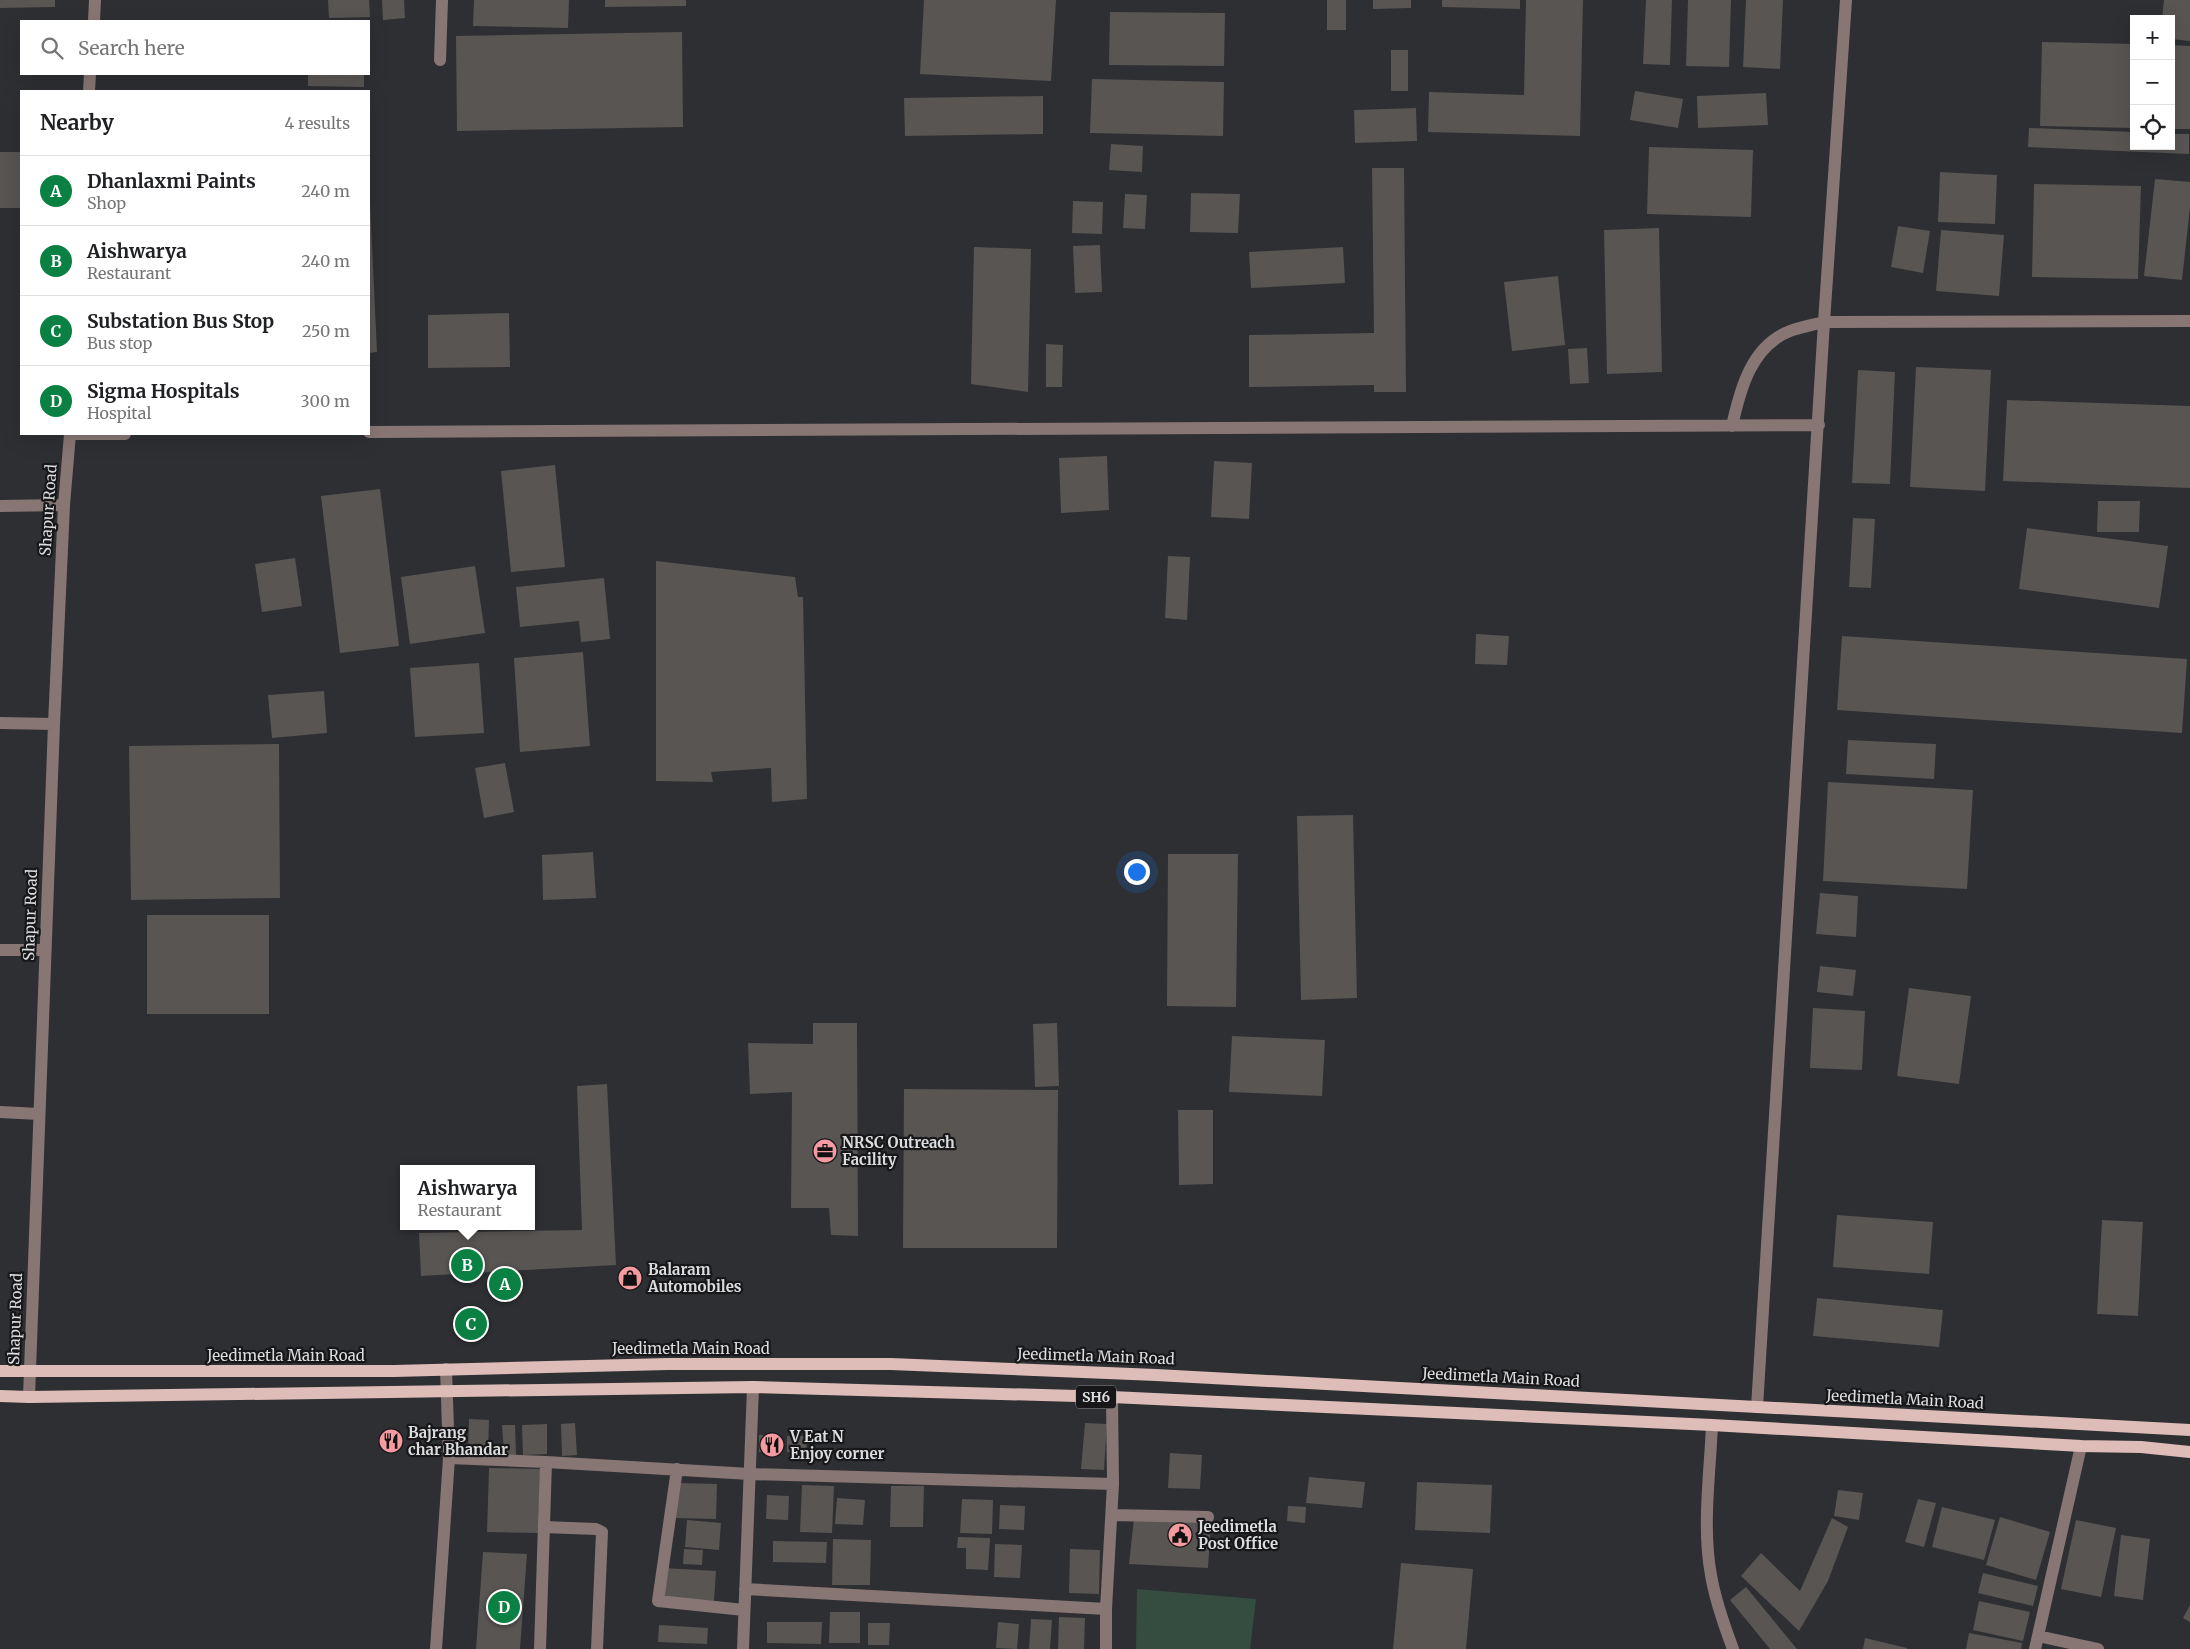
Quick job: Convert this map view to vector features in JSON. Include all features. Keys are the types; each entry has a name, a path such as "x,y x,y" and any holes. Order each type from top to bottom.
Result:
{"main road":[{"name":"Jeedimetla Main Road","path":"0,1371 446,1369 668,1364 891,1364 1156,1375 2190,1430"},
{"name":"SH6","path":"0,1396 753,1387 1112,1397 1712,1425 2081,1446 2141,1446 2190,1452"}],"street":[{"path":"94,20 95,0"},
{"path":"440,60 442,0"},
{"path":"1757,1408 1824,322 1846,0"},
{"path":"89,90 90,75"},
{"path":"1732,426 1741,386 1753,364 1769,344 1789,331 1824,322 2190,321"},
{"path":"370,432 1819,425"},
{"name":"Shapur Road","path":"29,1397 54,724 64,505 70,435"},
{"path":"0,506 64,505"},
{"path":"0,723 54,724"},
{"path":"0,950 45,950"},
{"path":"0,1112 39,1114"},
{"path":"436,1649 448,1458 446,1369"},
{"path":"743,1649 753,1387"},
{"path":"1106,1649 1106,1609 1113,1484 1112,1397"},
{"path":"1712,1425 1708,1527 1711,1574 1721,1614 1733,1649"},
{"path":"2035,1649 2081,1446"},
{"path":"448,1458 750,1474 1113,1484"},
{"path":"540,1649 546,1462"},
{"path":"676,1469 658,1601 744,1610"},
{"path":"1112,1515 1208,1517"},
{"path":"544,1527 596,1529 602,1532 597,1649"},
{"path":"745,1589 1106,1609"},
{"path":"2038,1636 2098,1649"}],"green space":[{"path":"1137,1589 1256,1599 1250,1649 1136,1649"}],"building":[{"path":"0,0 55,0 55,7 0,8"},
{"path":"328,0 369,0 370,17 329,18"},
{"path":"382,0 404,0 405,18 383,20"},
{"path":"474,0 569,0 568,28 473,26"},
{"path":"605,0 686,0 686,6 605,7"},
{"path":"924,0 1056,0 1051,81 920,74"},
{"path":"1327,0 1346,0 1346,30 1327,30"},
{"path":"1373,0 1411,0 1411,8 1373,9"},
{"path":"1442,0 1520,0 1520,9 1442,7"},
{"path":"1526,0 1583,0 1580,136 1428,132 1429,92 1524,95"},
{"path":"1646,0 1672,0 1670,65 1643,64"},
{"path":"1688,0 1731,0 1729,67 1686,66"},
{"path":"1746,0 1783,0 1780,69 1743,67"},
{"path":"2164,0 2190,0 2190,41 2175,39 2175,15 2162,15"},
{"path":"1110,12 1225,13 1224,66 1109,65"},
{"path":"682,32 683,127 457,131 456,36"},
{"path":"2042,42 2130,44 2130,128 2040,126"},
{"path":"2175,45 2190,46 2190,129 2175,129"},
{"path":"1391,50 1408,50 1408,91 1391,91"},
{"path":"308,75 364,75 364,87 308,86"},
{"path":"1092,79 1224,82 1223,136 1090,133"},
{"path":"1635,91 1683,99 1678,128 1630,120"},
{"path":"1766,93 1768,125 1698,128 1697,96"},
{"path":"1043,96 1043,134 905,136 904,98"},
{"path":"1416,108 1417,141 1355,143 1354,110"},
{"path":"2029,128 2130,132 2130,150 2175,150 2175,134 2189,134 2189,154 2028,147"},
{"path":"1111,144 1143,146 1142,172 1109,170"},
{"path":"1649,147 1753,150 1751,217 1647,214"},
{"path":"0,152 20,152 20,208 0,208"},
{"path":"1372,168 1404,168 1406,392 1374,392 1374,385 1249,387 1249,335 1374,333"},
{"path":"1940,172 1997,175 1995,224 1938,222"},
{"path":"2155,179 2190,182 2190,207 2182,280 2144,276"},
{"path":"2034,184 2141,186 2138,279 2032,277"},
{"path":"1191,193 1240,194 1238,233 1190,232"},
{"path":"1125,194 1147,195 1145,229 1123,228"},
{"path":"1073,201 1103,202 1102,234 1072,233"},
{"path":"370,202 377,352 370,353"},
{"path":"1898,226 1930,231 1923,273 1891,267"},
{"path":"1659,228 1662,372 1607,374 1604,230"},
{"path":"1941,230 2004,235 1999,296 1936,291"},
{"path":"1100,245 1102,292 1075,293 1073,246"},
{"path":"974,247 1031,249 1028,392 971,384"},
{"path":"1343,247 1345,283 1251,288 1249,252"},
{"path":"1558,276 1565,345 1512,351 1504,282"},
{"path":"509,313 510,367 428,368 428,315"},
{"path":"1046,344 1063,345 1062,387 1046,387"},
{"path":"1587,348 1589,383 1570,384 1568,349"},
{"path":"1916,367 1991,370 1985,491 1910,487"},
{"path":"1858,370 1895,372 1890,484 1852,483"},
{"path":"2007,400 2190,406 2190,488 2003,481"},
{"path":"1107,456 1109,510 1061,513 1059,458"},
{"path":"1214,461 1252,463 1249,519 1211,517"},
{"path":"555,465 565,567 511,572 501,471"},
{"path":"380,489 399,646 340,653 321,496"},
{"path":"2098,501 2140,501 2139,532 2097,532"},
{"path":"1853,518 1875,519 1871,588 1849,587"},
{"path":"2027,528 2168,546 2159,608 2019,589"},
{"path":"1168,556 1190,557 1187,620 1165,618"},
{"path":"295,558 302,606 262,612 255,564"},
{"path":"656,561 795,577 798,597 803,597 807,799 772,802 771,768 711,772 713,782 656,781"},
{"path":"475,566 485,633 410,644 401,577"},
{"path":"604,578 610,639 581,642 579,621 520,627 516,587"},
{"path":"1476,634 1509,636 1507,665 1475,664"},
{"path":"1842,636 2187,659 2182,733 1837,710"},
{"path":"583,652 590,746 520,752 514,658"},
{"path":"479,663 484,733 415,737 410,668"},
{"path":"324,691 327,733 272,738 268,695"},
{"path":"1848,740 1936,744 1934,779 1846,774"},
{"path":"279,744 280,898 131,900 129,746"},
{"path":"505,763 514,812 484,818 475,768"},
{"path":"1828,782 1973,790 1967,889 1823,881"},
{"path":"1353,815 1357,998 1301,1000 1297,816"},
{"path":"593,852 596,898 543,900 542,855"},
{"path":"1168,854 1238,854 1236,1007 1167,1006"},
{"path":"1820,893 1858,896 1856,937 1816,934"},
{"path":"147,915 269,915 269,1014 147,1014"},
{"path":"1820,966 1856,970 1853,996 1817,992"},
{"path":"1909,988 1971,996 1959,1084 1897,1076"},
{"path":"1813,1008 1865,1011 1862,1070 1810,1068"},
{"name":"NRSC Outreach Facility","path":"813,1023 857,1023 858,1236 831,1235 829,1208 791,1208 792,1092 750,1094 748,1043 813,1044"},
{"path":"1057,1023 1059,1086 1035,1087 1033,1024"},
{"path":"1232,1036 1325,1040 1322,1096 1229,1092"},
{"path":"607,1084 616,1265 421,1276 419,1233 582,1230 577,1086"},
{"path":"904,1089 1058,1090 1057,1248 903,1248"},
{"path":"1178,1110 1213,1110 1213,1184 1179,1185"},
{"path":"1837,1215 1933,1222 1929,1274 1833,1267"},
{"path":"2102,1220 2143,1222 2138,1316 2097,1314"},
{"path":"1817,1298 1943,1310 1939,1347 1813,1336"},
{"path":"469,1419 489,1420 488,1453 468,1453"},
{"path":"575,1423 577,1455 562,1456 561,1424"},
{"path":"1085,1423 1107,1424 1104,1470 1081,1469"},
{"path":"547,1424 547,1454 523,1455 522,1425"},
{"path":"502,1425 515,1425 516,1455 504,1455"},
{"path":"759,1435 779,1435 778,1452 759,1452"},
{"path":"787,1436 807,1436 806,1453 787,1452"},
{"path":"1170,1453 1202,1455 1200,1489 1168,1488"},
{"path":"489,1468 540,1469 538,1533 487,1532"},
{"path":"1309,1477 1365,1482 1362,1508 1306,1503"},
{"path":"1417,1482 1492,1485 1490,1533 1415,1530"},
{"path":"678,1483 717,1484 716,1519 676,1518"},
{"path":"802,1485 834,1486 832,1533 800,1532"},
{"path":"891,1486 924,1486 923,1527 890,1527"},
{"path":"1838,1490 1863,1493 1859,1520 1834,1516"},
{"path":"767,1495 789,1496 788,1520 766,1519"},
{"path":"837,1498 865,1500 863,1525 835,1524"},
{"path":"962,1499 993,1500 992,1534 960,1533"},
{"path":"1918,1499 1936,1503 1924,1547 1905,1542"},
{"path":"1000,1505 1025,1506 1024,1530 999,1529"},
{"path":"1288,1506 1306,1507 1305,1523 1287,1521"},
{"path":"1942,1507 1995,1520 1984,1560 1932,1547"},
{"path":"2000,1517 2050,1532 2036,1580 1986,1565"},
{"path":"1134,1518 1211,1522 1208,1568 1129,1564"},
{"path":"1832,1518 1848,1527 1828,1581 1799,1631 1741,1576 1761,1553 1800,1591"},
{"path":"687,1520 721,1523 719,1550 685,1547"},
{"path":"2076,1520 2116,1528 2101,1597 2061,1589"},
{"path":"2121,1535 2150,1539 2143,1600 2114,1596"},
{"path":"958,1537 990,1538 988,1570 966,1569 966,1548 957,1548"},
{"path":"833,1539 871,1540 870,1585 832,1585"},
{"path":"773,1541 827,1542 826,1563 773,1562"},
{"path":"995,1544 1022,1545 1020,1578 994,1577"},
{"path":"684,1549 703,1550 702,1565 683,1564"},
{"path":"1070,1549 1100,1550 1099,1594 1069,1593"},
{"path":"483,1552 527,1554 520,1649 476,1649"},
{"path":"1401,1563 1473,1569 1466,1649 1393,1649"},
{"path":"664,1568 716,1571 714,1601 662,1598"},
{"path":"1983,1573 2038,1586 2033,1606 1978,1593"},
{"path":"1746,1587 1797,1649 1770,1649 1730,1600"},
{"path":"1979,1601 2030,1612 2023,1641 1973,1630"},
{"path":"2190,1605 2190,1622 2183,1618"},
{"path":"830,1612 860,1612 860,1643 829,1643"},
{"path":"1059,1617 1085,1618 1084,1649 1058,1649"},
{"path":"1031,1619 1052,1620 1050,1649 1029,1649"},
{"path":"767,1622 822,1622 821,1644 767,1643"},
{"path":"998,1622 1019,1624 1017,1649 996,1648"},
{"path":"868,1623 890,1623 889,1645 868,1645"},
{"path":"659,1625 708,1628 707,1644 658,1642"},
{"path":"1969,1633 2022,1643 2021,1649 1966,1649"},
{"path":"1865,1638 1907,1648 1907,1649 1863,1649"}],"place":[{"name":"NRSC Outreach Facility","path":"825,1151"},
{"name":"Aishwarya","path":"467,1265"},
{"name":"Balaram Automobiles","path":"630,1278"},
{"name":"Dhanlaxmi Paints","path":"505,1284"},
{"name":"Substation Bus Stop","path":"471,1324"},
{"name":"Bajrang char Bhandar","path":"391,1441"},
{"name":"V Eat N Enjoy corner","path":"772,1445"},
{"name":"Jeedimetla Post Office","path":"1180,1535"},
{"name":"Sigma Hospitals","path":"504,1607"}]}
